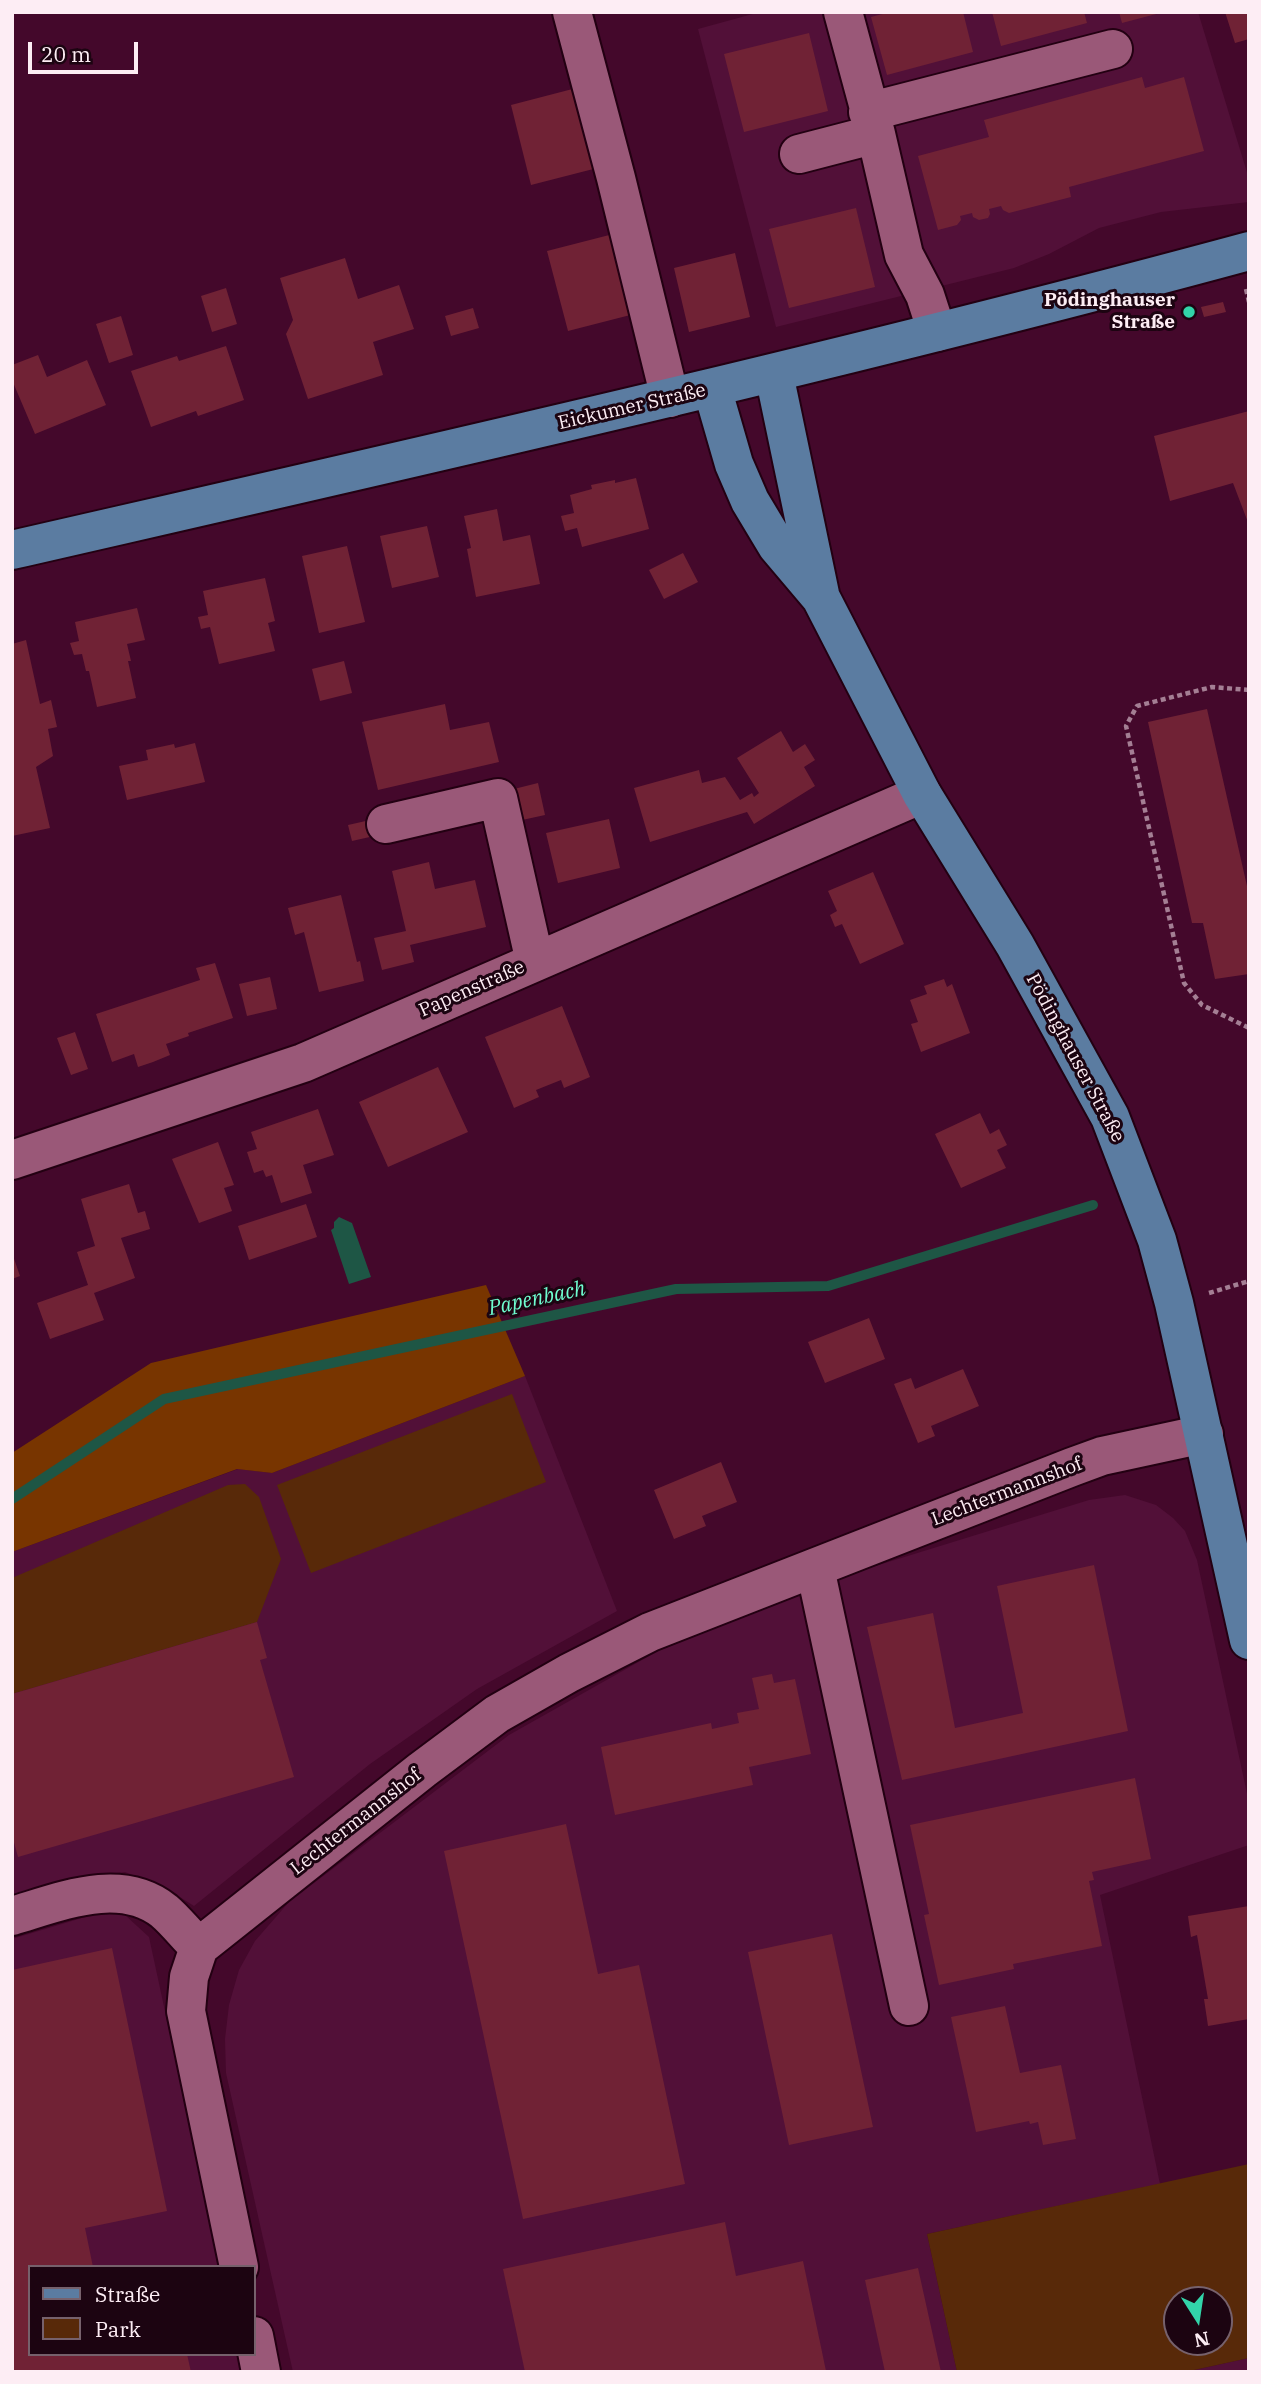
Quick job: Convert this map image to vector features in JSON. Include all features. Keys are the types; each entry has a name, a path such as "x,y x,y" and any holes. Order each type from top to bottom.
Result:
{"main road":[{"name":"Eickumer Straße","path":"12,550 774,374 1081,297 1249,251"},
{"name":"Pödinghauser Straße","path":"774,374 821,598"},
{"name":"Pödinghauser Straße","path":"712,388 734,464 750,501 777,547 821,598 922,793 1015,945 1110,1117 1157,1240 1204,1434 1249,1640"}],"street":[{"path":"572,12 670,398"},
{"path":"843,12 904,255 925,295 937,332"},
{"path":"799,154 872,123 1113,49"},
{"name":"Papenstraße","path":"12,1160 303,1063 922,793"},
{"path":"386,824 498,798 535,962"},
{"name":"Lechtermannshof","path":"198,1947 497,1714 569,1673 650,1632 1092,1460 1204,1434"},
{"path":"815,1568 909,2006"},
{"path":"12,1916 76,1897 125,1893 164,1911 198,1947 189,1977 186,2011 239,2265"},
{"path":"256,2346 261,2372"}],"path":[{"path":"1249,690 1212,687 1137,706 1126,726 1184,983 1202,1005 1249,1028"}],"shaded area":[{"path":"760,12 1198,12 1249,179 1249,202 1161,212 1099,228 1049,254 1014,268 776,327 698,29"},
{"path":"339,1217 352,1223 371,1277 349,1284 331,1230"},
{"path":"486,1285 525,1376 272,1473 237,1469 12,1552 12,1453 151,1363"},
{"path":"525,1376 617,1611 477,1689 370,1764 194,1906 164,1887 125,1872 70,1879 12,1896 12,1552 238,1469 272,1473"},
{"path":"1125,1495 1156,1505 1173,1518 1185,1531 1197,1560 1249,1803 1249,1845 1100,1895 1160,2184 927,2234 957,2372 293,2372 226,2073 225,2039 229,2005 239,1970 255,1941 289,1902 509,1735 658,1651 843,1576 1089,1500"},
{"path":"105,1911 125,1915 149,1937 220,2265 28,2265 28,2356 239,2356 242,2372 12,2372 12,1939"},
{"path":"1249,2358 1249,2372 1185,2372"}],"green space":[{"path":"512,1394 546,1482 311,1573 277,1485"},
{"path":"245,1484 259,1497 281,1559 257,1622 12,1694 12,1578 228,1485"},
{"path":"1249,2164 1249,2358 1185,2372 957,2372 927,2234"}],"building":[{"path":"890,12 963,12 973,52 887,75 871,17"},
{"path":"992,12 1084,12 1087,23 1001,46"},
{"path":"1119,12 1160,12 1160,13 1122,23"},
{"path":"1225,12 1249,12 1249,39 1235,43"},
{"path":"809,33 828,111 744,132 724,54"},
{"path":"1142,77 1145,88 1184,77 1204,151 1069,187 1071,197 1009,213 1001,206 989,209 988,218 979,220 973,217 972,213 960,216 961,220 957,225 938,230 918,156 989,137 984,120"},
{"path":"584,86 605,166 531,185 511,105"},
{"path":"856,208 875,287 789,308 769,229"},
{"path":"621,232 642,312 568,331 547,251"},
{"path":"735,253 750,317 689,332 674,268"},
{"path":"345,258 358,299 399,285 414,329 373,342 383,375 308,399 286,334 293,320 280,278"},
{"path":"226,288 237,324 212,332 201,296"},
{"path":"1223,302 1226,312 1204,317 1201,307"},
{"path":"473,308 479,328 451,336 445,316"},
{"path":"121,316 133,355 109,363 96,324"},
{"path":"226,346 244,400 198,416 196,411 151,427 131,371 177,356 179,361"},
{"path":"38,355 47,377 87,360 106,405 35,434 12,380 12,365"},
{"path":"1249,411 1249,525 1233,483 1170,501 1154,436"},
{"path":"636,478 649,529 582,547 577,528 565,531 561,516 574,513 570,495 592,489 591,485"},
{"path":"497,509 503,541 530,535 540,584 476,597 467,549 471,548 464,516"},
{"path":"427,526 439,577 392,588 380,536"},
{"path":"347,546 365,622 319,633 302,556"},
{"path":"683,553 698,582 664,599 649,570"},
{"path":"265,578 275,621 268,623 275,651 219,664 210,627 201,629 198,617 208,615 203,591"},
{"path":"137,608 145,640 127,644 136,698 97,707 89,671 86,671 82,654 74,655 70,643 79,641 75,622"},
{"path":"26,640 40,704 51,700 57,727 48,729 53,756 36,767 50,828 12,836 12,644"},
{"path":"344,661 352,693 320,701 312,669"},
{"path":"445,704 450,730 489,722 499,762 378,790 362,722"},
{"path":"1207,709 1249,895 1249,974 1215,979 1203,923 1192,923 1148,722"},
{"path":"781,731 793,752 805,744 815,760 804,767 815,786 754,824 747,812 650,842 634,788 699,770 702,783 725,777 740,800 752,793 754,797 759,793 737,758"},
{"path":"195,743 205,782 127,800 119,766 148,760 146,750 174,744 175,748"},
{"path":"538,783 545,815 513,822 506,791"},
{"path":"379,818 383,834 352,841 348,825"},
{"path":"609,819 620,868 558,883 546,833"},
{"path":"429,862 435,889 475,880 486,927 410,945 414,962 382,970 374,938 406,931 392,871"},
{"path":"873,872 904,944 860,964 842,924 835,927 830,915 837,911 828,891"},
{"path":"341,895 364,981 319,992 304,932 295,935 288,908"},
{"path":"215,963 233,1018 188,1033 189,1036 166,1044 170,1055 153,1062 138,1067 134,1054 112,1062 96,1014 200,980 196,968"},
{"path":"270,977 277,1009 247,1016 239,984"},
{"path":"944,979 947,987 952,984 970,1033 921,1052 911,1024 918,1022 910,1000 927,994 924,986"},
{"path":"562,1006 590,1077 564,1088 561,1080 536,1090 539,1097 514,1108 485,1037"},
{"path":"75,1032 88,1069 71,1075 57,1038"},
{"path":"438,1067 468,1132 388,1167 359,1102"},
{"path":"318,1109 334,1155 303,1165 312,1193 281,1203 272,1175 266,1177 263,1170 254,1173 247,1152 257,1149 251,1132"},
{"path":"980,1113 990,1134 999,1129 1007,1145 997,1150 1006,1168 961,1188 935,1134"},
{"path":"218,1142 234,1185 224,1188 232,1211 199,1223 172,1159"},
{"path":"129,1184 138,1213 145,1211 150,1229 121,1238 135,1278 94,1293 104,1320 50,1339 37,1303 88,1285 77,1252 95,1246 81,1199"},
{"path":"306,1204 317,1237 249,1260 238,1226"},
{"path":"12,1253 20,1276 12,1279"},
{"path":"869,1318 885,1359 825,1383 808,1342"},
{"path":"963,1369 979,1406 931,1426 935,1436 918,1443 894,1384 911,1378 915,1389"},
{"path":"721,1462 737,1502 702,1516 706,1526 674,1539 654,1490"},
{"path":"1094,1565 1128,1731 902,1780 867,1627 933,1613 955,1728 1023,1713 997,1586"},
{"path":"257,1622 267,1658 260,1660 294,1777 18,1857 12,1835 12,1694"},
{"path":"772,1674 774,1683 795,1679 811,1754 749,1767 753,1785 615,1815 601,1747 711,1723 712,1729 739,1723 737,1713 759,1709 752,1678"},
{"path":"1135,1778 1151,1859 1092,1872 1094,1880 1089,1881 1102,1946 1013,1964 1014,1969 939,1985 924,1915 929,1914 910,1825"},
{"path":"566,1824 598,1974 639,1965 685,2184 523,2219 444,1851"},
{"path":"1249,1906 1249,2019 1208,2026 1204,1999 1208,1999 1197,1935 1191,1937 1188,1916"},
{"path":"832,1934 873,2127 789,2145 748,1952"},
{"path":"112,1948 167,2211 85,2228 93,2265 28,2265 28,2356 187,2356 191,2372 12,2372 12,1970"},
{"path":"1005,2006 1020,2073 1061,2065 1076,2139 1043,2145 1038,2122 1030,2124 1029,2121 976,2132 951,2017"},
{"path":"725,2222 736,2276 803,2261 826,2371 525,2372 503,2269"},
{"path":"918,2268 941,2372 885,2372 865,2280"}],"waterway":[{"name":"Papenbach","path":"12,1499 164,1399 676,1289 828,1286 1093,1205"}],"place":[{"name":"Pödinghauser Straße","path":"1189,312"}]}
